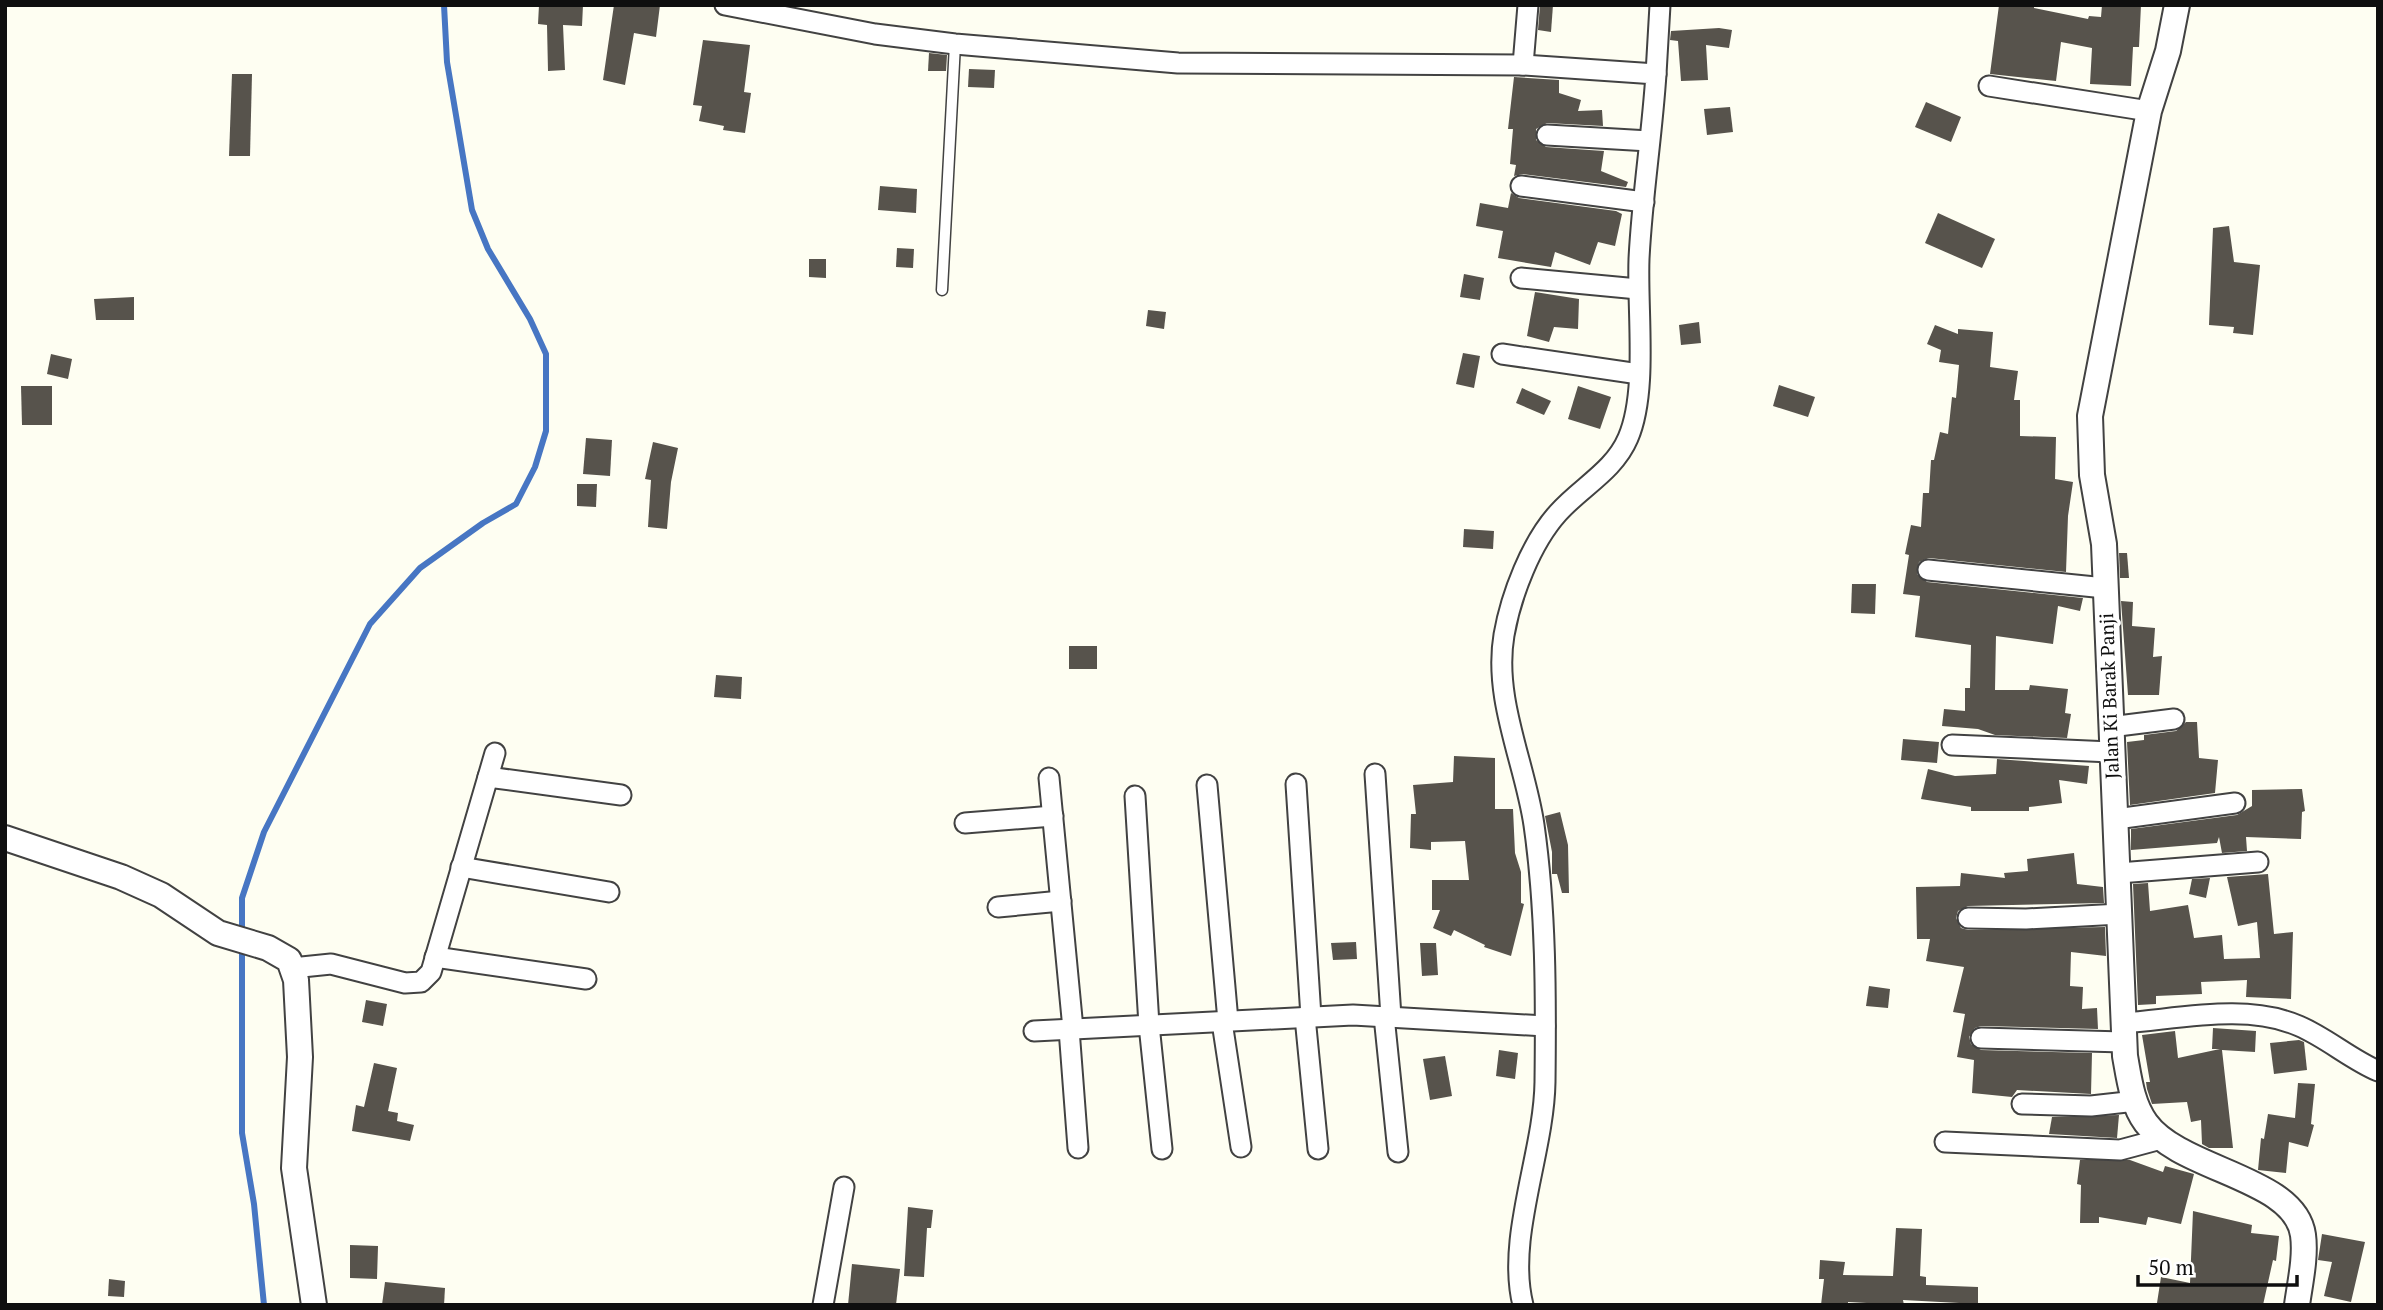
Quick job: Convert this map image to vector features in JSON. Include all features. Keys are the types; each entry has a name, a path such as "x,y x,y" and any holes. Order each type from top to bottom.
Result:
{"street":[{"path":"725,5 875,34 955,44 1178,63 1523,65 1656,74"},
{"path":"1523,65 1528,5"},
{"path":"1523,1305 1519,1255 1542,1130 1545,1026 1538,853 1529,791 1504,691 1504,634 1525,570 1546,529 1573,498 1606,471 1628,440 1636,411 1639,374 1638,289 1660,5"},
{"name":"Jalan Ki Barak Panji","path":"2177,5 2168,51 2149,111 2090,416 2089,448 2101,514 2105,588 2119,873 2123,1032 2136,1101 2145,1121 2161,1139 2184,1155 2279,1197 2297,1218 2303,1234 2297,1305"},
{"path":"1989,86 2149,111"},
{"path":"1547,135 1649,141"},
{"path":"1521,186 1644,202"},
{"path":"1521,278 1638,289"},
{"path":"1502,354 1639,374"},
{"path":"1928,570 2105,588"},
{"path":"2110,727 2174,719"},
{"path":"1952,745 2111,752"},
{"path":"292,968 331,964 405,983 421,982 430,972 435,957 495,753"},
{"path":"1375,774 1387,1017 1398,1152"},
{"path":"488,777 621,795"},
{"path":"1049,778 1061,901 1078,1148"},
{"path":"1296,784 1318,1149"},
{"path":"1208,785 1225,1021 1241,1147"},
{"path":"1135,796 1149,1025 1162,1149"},
{"path":"2116,819 2235,803"},
{"path":"965,823 1053,816"},
{"path":"5,838 121,877 161,895 218,933 282,954 292,968 296,980 299,1057 294,1168 314,1305"},
{"path":"2119,873 2258,862"},
{"path":"461,867 609,892"},
{"path":"998,907 1061,901"},
{"path":"1968,918 2026,919 2120,914"},
{"path":"435,957 586,979"},
{"path":"1982,1038 2123,1032 2232,1015 2285,1021 2378,1071"},
{"path":"1034,1031 1308,1017 1387,1017 1545,1026"},
{"path":"2022,1104 2091,1106 2136,1101"},
{"path":"1945,1142 2120,1150 2161,1139"},
{"path":"823,1305 844,1187"}],"lane":[{"path":"942,290 955,44"}],"building":[{"path":"539,5 583,5 582,26 563,25 565,70 548,71 547,25 538,24"},
{"path":"614,5 660,5 656,37 634,33 625,85 603,80"},
{"path":"1540,5 1553,5 1551,32 1538,30"},
{"path":"1999,5 2034,5 2034,8 2088,19 2089,16 2101,17 2102,5 2141,5 2139,47 2133,47 2131,86 2090,84 2092,48 2061,42 2056,81 1990,74"},
{"path":"1719,28 1732,30 1729,48 1706,45 1708,80 1681,81 1678,41 1670,40 1671,31"},
{"path":"703,40 750,45 744,92 751,93 745,133 723,130 724,126 699,121 702,106 693,105"},
{"path":"929,53 947,55 946,71 928,71"},
{"path":"969,69 995,70 994,88 968,87"},
{"path":"232,74 252,74 250,156 229,156"},
{"path":"1514,77 1559,80 1559,93 1581,100 1578,111 1602,110 1603,126 1547,123 1536,129 1536,140 1546,147 1604,151 1601,171 1628,182 1626,187 1523,174 1514,176 1516,165 1510,164 1513,129 1508,129"},
{"path":"1926,102 1961,117 1951,142 1915,127"},
{"path":"1730,107 1733,132 1707,135 1704,109"},
{"path":"880,186 917,189 916,213 878,210"},
{"path":"1511,193 1519,198 1622,214 1615,246 1598,242 1590,265 1555,252 1551,267 1498,258 1503,231 1476,226 1480,203 1508,208"},
{"path":"1938,213 1995,239 1982,268 1925,243"},
{"path":"2229,226 2234,262 2260,265 2253,335 2233,333 2234,327 2209,325 2213,228"},
{"path":"897,248 914,249 913,268 896,267"},
{"path":"809,259 826,259 826,278 809,277"},
{"path":"1464,274 1484,278 1480,300 1460,297"},
{"path":"1535,292 1579,299 1578,329 1554,327 1549,342 1527,336"},
{"path":"134,297 134,320 96,320 94,299"},
{"path":"1148,310 1166,312 1164,329 1146,326"},
{"path":"1699,322 1701,343 1681,345 1679,325"},
{"path":"1935,325 1958,334 1958,329 1993,332 1990,367 2018,371 2014,400 2020,400 2020,436 2056,437 2055,479 2073,482 2068,516 2066,572 1929,558 1919,562 1917,574 1927,582 2083,598 2080,611 2058,606 2053,644 1996,636 1995,690 2029,690 2030,685 2068,689 2065,713 2071,714 2067,738 1995,735 1978,729 1942,726 1944,709 1965,711 1965,688 1970,688 1971,645 1915,637 1920,596 1903,594 1909,555 1905,554 1911,525 1921,527 1923,493 1929,493 1931,460 1934,460 1940,432 1948,434 1952,397 1956,398 1959,365 1939,362 1941,350 1927,344"},
{"path":"1463,353 1480,356 1474,388 1456,384"},
{"path":"51,354 72,359 68,379 47,374"},
{"path":"1779,385 1815,397 1808,417 1773,406"},
{"path":"21,386 52,386 52,425 22,425"},
{"path":"1578,386 1611,397 1600,429 1568,419"},
{"path":"1522,388 1551,401 1544,415 1516,403"},
{"path":"586,438 612,440 610,476 583,474"},
{"path":"653,442 678,448 671,482 667,529 648,527 651,480 645,479"},
{"path":"577,484 597,484 596,507 577,506"},
{"path":"1464,529 1494,531 1493,549 1463,547"},
{"path":"2119,553 2127,553 2129,578 2120,578"},
{"path":"1852,584 1876,584 1875,614 1851,613"},
{"path":"2121,601 2133,602 2132,626 2155,628 2153,657 2162,656 2159,695 2128,695"},
{"path":"1069,646 1097,646 1097,669 1069,669"},
{"path":"716,675 742,677 741,699 714,697"},
{"path":"2186,722 2197,722 2199,758 2218,760 2215,793 2130,805 2127,742 2144,740 2144,735 2176,731"},
{"path":"1903,739 1939,742 1937,763 1901,760"},
{"path":"1454,756 1495,758 1495,809 1513,809 1515,853 1521,872 1521,903 1524,904 1511,956 1484,947 1485,945 1454,930 1451,936 1433,928 1440,910 1432,910 1432,880 1469,880 1465,841 1431,842 1431,850 1410,848 1411,814 1416,814 1413,785 1453,782"},
{"path":"1997,759 2089,766 2087,784 2059,780 2062,803 2029,807 2029,811 1971,811 1971,807 1921,799 1928,769 1955,776 1996,774"},
{"path":"2302,789 2305,811 2302,812 2301,839 2246,837 2247,851 2222,853 2219,837 2217,843 2131,850 2131,829 2237,815 2252,806 2252,790"},
{"path":"1560,812 1568,845 1569,893 1562,893 1557,874 1552,874 1552,852 1545,816"},
{"path":"2074,853 2077,884 2103,887 2104,903 1968,906 1958,911 1956,918 1961,928 1968,930 2105,927 2106,956 2071,952 2070,986 2083,987 2082,1009 2097,1008 2098,1029 1981,1026 1975,1028 1969,1037 1971,1044 1981,1050 2092,1053 2091,1094 2017,1090 2012,1097 1972,1093 1974,1060 1957,1057 1965,1014 1953,1012 1964,967 1926,961 1930,939 1917,939 1916,887 1960,886 1961,873 2005,878 2004,873 2028,871 2027,859"},
{"path":"2268,874 2274,934 2293,932 2291,999 2246,997 2247,980 2201,982 2202,994 2156,996 2156,1004 2138,1005 2133,884 2148,883 2150,911 2188,905 2194,938 2222,935 2224,959 2260,958 2257,922 2238,926 2227,877"},
{"path":"2210,878 2206,898 2189,894 2192,879"},
{"path":"1356,942 1357,959 1333,960 1331,943"},
{"path":"1420,943 1436,943 1438,975 1422,976"},
{"path":"1869,986 1890,989 1888,1008 1866,1006"},
{"path":"366,1000 387,1004 383,1026 362,1022"},
{"path":"2213,1028 2256,1031 2255,1052 2222,1050 2233,1148 2209,1148 2202,1144 2201,1120 2191,1122 2187,1102 2152,1104 2147,1089 2146,1082 2150,1082 2142,1035 2175,1031 2178,1058 2220,1049 2212,1049"},
{"path":"2299,1040 2304,1042 2307,1070 2274,1074 2270,1043"},
{"path":"1499,1050 1518,1053 1515,1079 1496,1076"},
{"path":"1445,1056 1452,1096 1430,1100 1423,1059"},
{"path":"374,1063 397,1068 388,1111 398,1113 397,1121 414,1125 410,1141 352,1131 356,1105 364,1107"},
{"path":"2298,1083 2315,1084 2311,1124 2314,1125 2308,1147 2289,1142 2286,1173 2258,1170 2261,1138 2264,1139 2268,1114 2295,1118"},
{"path":"2119,1115 2117,1138 2049,1134 2052,1117"},
{"path":"2080,1160 2130,1160 2163,1172 2165,1166 2194,1174 2181,1224 2148,1217 2146,1225 2099,1217 2099,1223 2080,1223 2081,1185 2077,1184"},
{"path":"908,1207 933,1210 931,1228 927,1228 924,1277 904,1276"},
{"path":"2193,1211 2252,1225 2251,1233 2279,1236 2276,1261 2273,1260 2263,1305 2157,1303 2161,1277 2190,1283"},
{"path":"1896,1228 1922,1229 1920,1276 1926,1277 1926,1285 1978,1287 1978,1304 1903,1300 1904,1305 1848,1302 1848,1305 1821,1305 1824,1279 1819,1279 1820,1260 1845,1262 1843,1275 1893,1276"},
{"path":"2322,1234 2365,1242 2351,1302 2324,1296 2332,1262 2318,1260"},
{"path":"350,1245 378,1246 377,1279 350,1278"},
{"path":"852,1264 900,1269 896,1305 848,1305"},
{"path":"109,1279 125,1281 124,1297 108,1296"},
{"path":"385,1282 445,1288 444,1305 382,1305"}],"waterway":[{"path":"242,934 242,898 264,832 370,624 420,568 483,523 516,504 535,467 546,431 546,354 530,319 488,249 472,210 447,62 444,5"},
{"path":"242,945 242,1133 254,1204 264,1305"}]}
